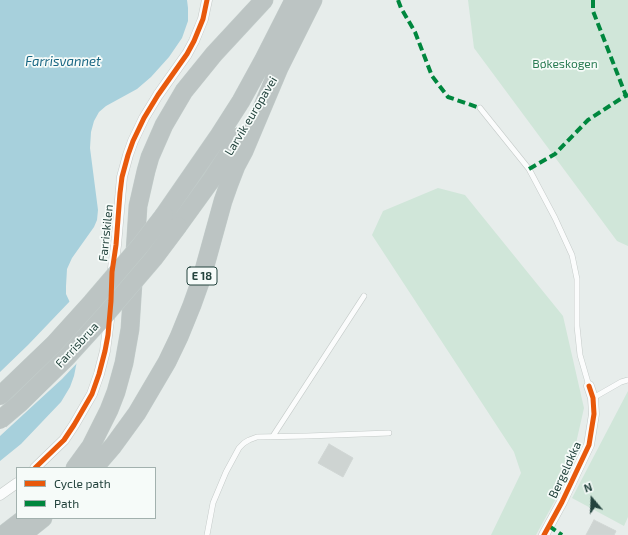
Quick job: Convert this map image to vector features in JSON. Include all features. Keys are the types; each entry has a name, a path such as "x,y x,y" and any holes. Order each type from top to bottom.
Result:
{"highway":[{"path":"76,467 91,446 109,410 124,363 130,329 138,206 144,176 150,157 164,125 184,91 214,54 264,0"},
{"name":"Larvik europavei","path":"171,220 218,137 241,101 294,0"},
{"name":"Larvik europavei","path":"171,220 212,179 234,146 279,68 313,0"},
{"name":"E 18","path":"95,467 113,446 137,413 167,362 179,337 202,277 229,184 279,68"},
{"name":"Farrisbrua","path":"0,396 48,349 132,256 171,220"},
{"name":"Farrisbrua","path":"0,420 20,403 66,358 154,258 171,220"},
{"path":"3,535 24,519"},
{"path":"22,535 42,519"}],"street":[{"name":"Farriskilen","path":"36,467 64,440 92,394 99,374 108,335 112,272 122,177 128,155 144,118 158,95 187,54 194,41 203,19 207,0"},
{"name":"Bergeløkka","path":"544,535 562,502 589,445 594,414 589,386"},
{"path":"0,495 16,484"}],"lane":[{"path":"480,108 529,169 556,218 572,255 577,279 580,355 589,386"},
{"path":"273,436 364,296"},
{"path":"592,398 621,382 628,380"},
{"path":"207,535 216,494 239,448 249,440 257,437 273,436 389,433"}],"green space":[{"name":"Bøkeskogen","path":"468,0 628,0 628,246 617,241 474,48"},
{"path":"438,188 465,195 563,316 584,408 574,452 558,495 536,535 491,535 521,473 514,452 372,235 383,211"},
{"path":"628,391 628,517 624,526 572,498"}],"water":[{"name":"Farrisvannet","path":"0,0 187,0 188,21 182,38 169,57 151,77 137,89 106,106 99,112 94,121 91,132 90,148 98,210 97,220 94,227 72,258 67,269 66,294 73,309 77,361 74,376 70,387 61,402 21,444 0,461"}],"pier":[{"path":"71,300 78,316 82,332 82,345 79,361 62,379 0,436 0,372"}],"building":[{"path":"329,444 353,458 343,477 318,463"},
{"path":"594,520 616,531 614,535 586,535"}],"marked path":[{"path":"398,0 415,32 432,76 448,97 480,108"},
{"path":"593,0 593,11 628,101"},
{"path":"529,169 555,154 588,120 628,94"},
{"path":"549,526 562,535"}],"cycle path":[{"path":"36,467 64,440 92,394 99,374 108,335 112,272 116,245 120,193 122,177 128,155 144,118 158,95 187,54 194,41 203,19 207,0"},
{"path":"544,535 562,502 589,445 594,414 593,398 589,386"}]}
